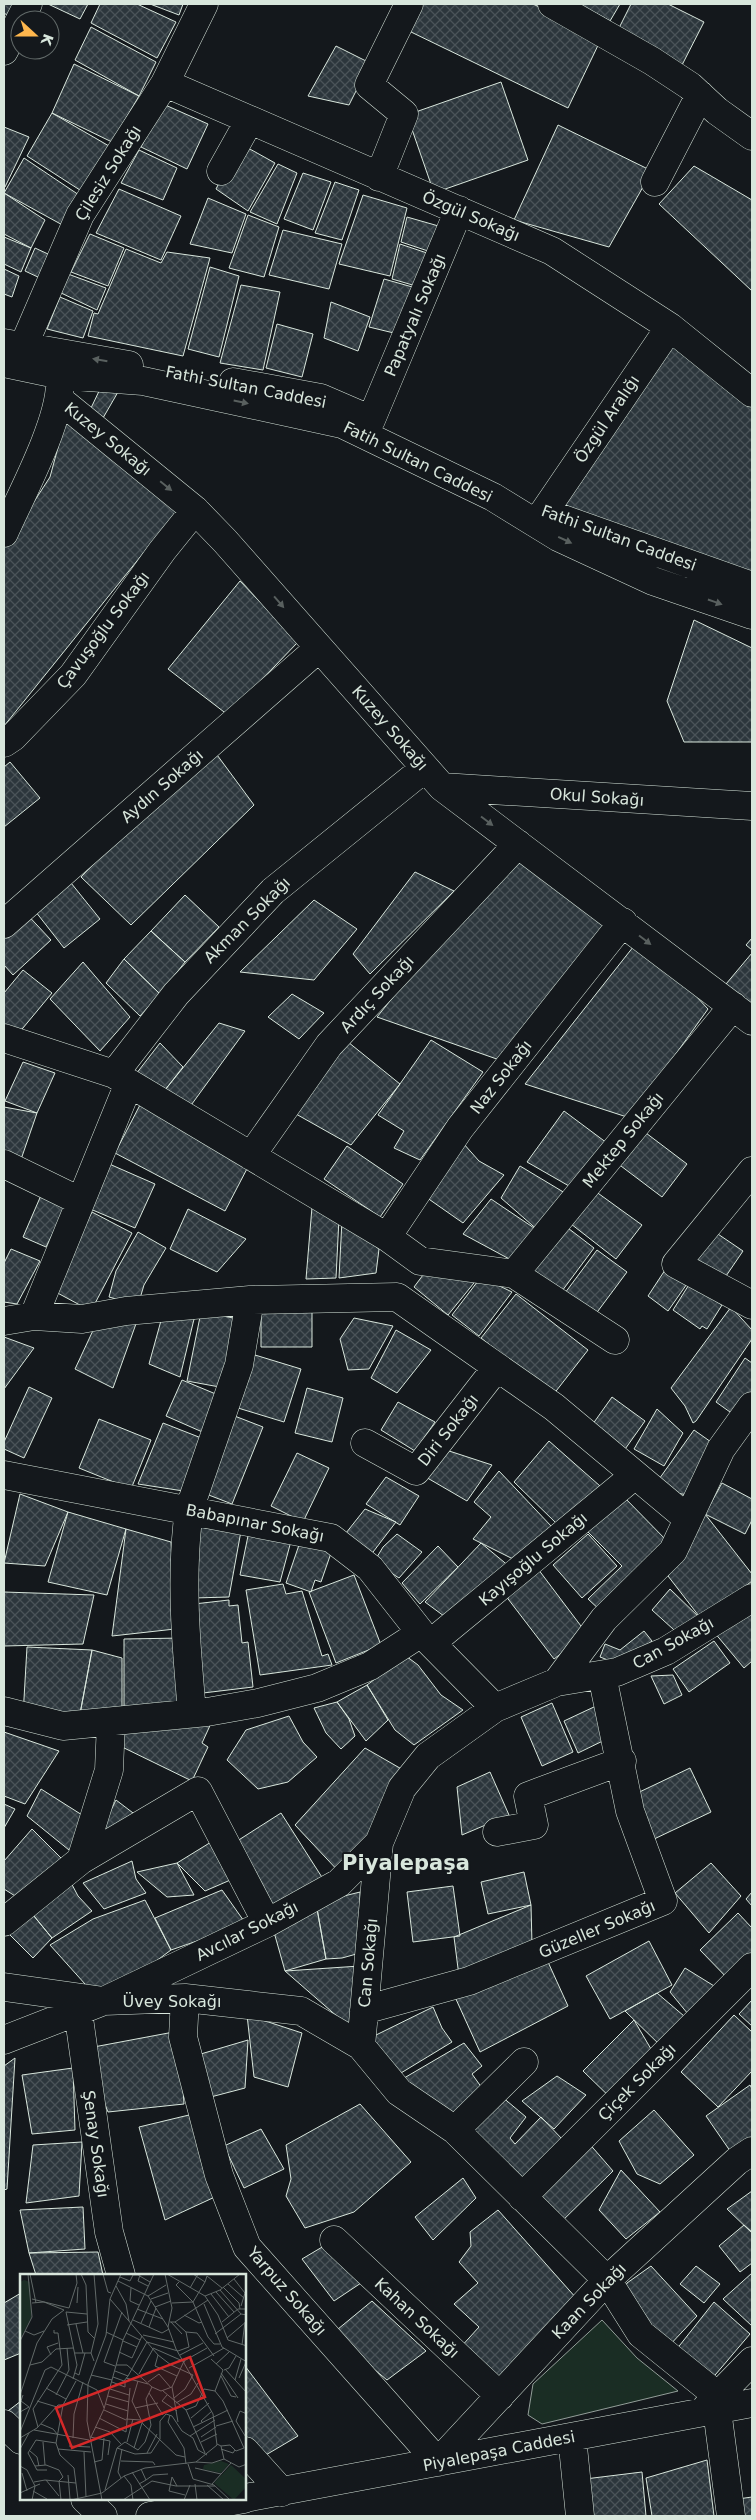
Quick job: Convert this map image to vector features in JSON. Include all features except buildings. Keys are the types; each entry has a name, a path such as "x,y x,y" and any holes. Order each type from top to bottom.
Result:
{"street":[{"path":"4,51 28,4"},
{"name":"Çilesiz Sokağı","path":"10,351 80,215 165,83 204,4"},
{"path":"379,177 404,114 369,85 409,4"},
{"path":"552,4 652,61 700,95 752,136"},
{"name":"Özgül Sokağı","path":"165,83 552,251 670,326 752,393"},
{"path":"655,182 700,95"},
{"path":"220,171 249,120"},
{"name":"Papatyalı Sokağı","path":"371,420 459,210"},
{"name":"Özgül Aralığı","path":"544,512 670,326"},
{"name":"Fathi Sultan Caddesi","path":"10,351 61,376 321,398 371,420 544,512 752,586"},
{"path":"4,533 32,472 61,376"},
{"name":"Kuzey Sokağı","path":"61,376 195,510 434,778 518,844 742,1013"},
{"name":"Fatih Sultan Caddesi","path":"61,376 143,381 342,424 493,497 566,541 653,581 752,615"},
{"name":"Çavuşoğlu Sokağı","path":"4,742 13,737 73,675 162,551 195,510"},
{"name":"Aydın Sokağı","path":"4,924 319,648"},
{"name":"Okul Sokağı","path":"434,778 752,806"},
{"name":"Akman Sokağı","path":"34,1316 80,1201 121,1079 176,994 273,891 434,778"},
{"name":"Ardıç Sokağı","path":"251,1156 329,1045 518,844"},
{"name":"Naz Sokağı","path":"387,1237 460,1128 622,922"},
{"name":"Mektep Sokağı","path":"514,1274 742,1013"},
{"path":"4,1038 121,1079 387,1237 420,1261 514,1274 615,1340"},
{"path":"4,1164 80,1201"},
{"path":"752,1171 676,1264 752,1305"},
{"path":"397,1297 420,1261"},
{"path":"4,1321 34,1316 82,1319 126,1311 250,1300 397,1297 554,1407 687,1518"},
{"path":"192,1712 185,1610 185,1553 189,1510 235,1378 243,1346 250,1300"},
{"name":"Diri Sokağı","path":"365,1443 416,1471 497,1367"},
{"path":"556,1682 604,1619 673,1551 687,1518 721,1450 752,1406"},
{"name":"Babapınar Sokağı","path":"4,1475 331,1538 370,1568 426,1638 495,1708"},
{"name":"Kayışoğlu Sokağı","path":"4,1711 63,1726 111,1722 258,1703 317,1688 370,1666 426,1638 635,1475"},
{"name":"Can Sokağı","path":"361,2046 379,1843 402,1788 428,1756 495,1708 556,1682 618,1672 666,1651 752,1598"},
{"name":"Güzeller Sokağı","path":"364,2010 468,1981 663,1901 630,1811 622,1761 602,1675"},
{"path":"81,1860 110,1770 111,1722"},
{"path":"497,1832 534,1826 528,1796 622,1761"},
{"path":"4,1922 81,1860 198,1791 267,1923"},
{"name":"Avcılar Sokağı","path":"104,2001 267,1923 339,1883 379,1843"},
{"name":"Çiçek Sokağı","path":"522,2197 752,1967"},
{"name":"Üvey Sokağı","path":"4,1987 104,2001 186,1998 302,2011 361,2046"},
{"name":"Yarpuz Sokağı","path":"186,1998 183,2037 219,2175 247,2247 438,2462"},
{"path":"4,2040 104,2001"},
{"name":"Şenay Sokağı","path":"78,2011 109,2232 121,2274"},
{"path":"361,2046 399,2092 455,2130 607,2280 640,2334 712,2406 731,2516"},
{"path":"455,2130 524,2062"},
{"name":"Kaan Sokağı","path":"438,2462 607,2280 737,2161 752,2151"},
{"name":"Kahan Sokağı","path":"334,2240 500,2396"},
{"path":"712,2406 752,2361"},
{"name":"Piyalepaşa Caddesi","path":"246,2499 572,2437 712,2406 752,2403"},
{"path":"4,2424 20,2439"},
{"path":"572,2437 580,2516"},
{"path":"246,2452 282,2492"},
{"path":"86,2500 103,2516"},
{"name":"Piyalepaşa Caddesi","path":"150,2516 238,2500"}],"green space":[{"path":"602,2320 637,2358 678,2391 542,2424 528,2415 533,2384"}],"district":[{"name":"Piyalepaşa","path":"406,1863"}]}
